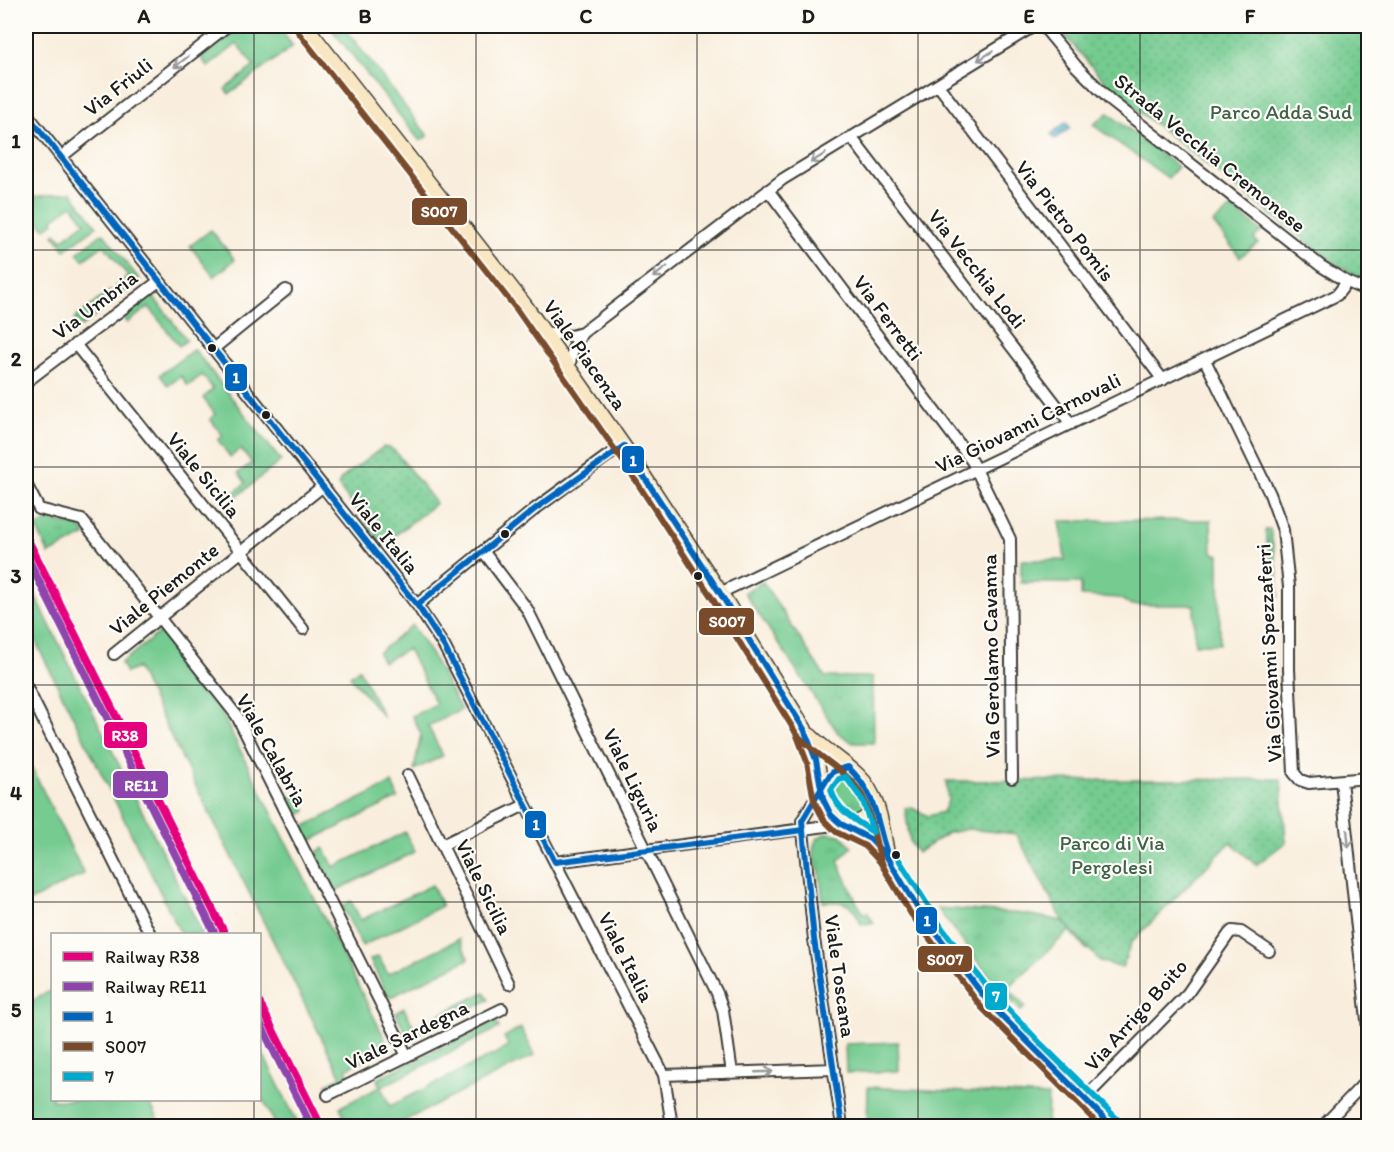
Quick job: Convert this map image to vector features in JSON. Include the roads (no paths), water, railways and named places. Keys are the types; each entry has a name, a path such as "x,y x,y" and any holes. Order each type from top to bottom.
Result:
{"street":[{"name":"Via Friuli","path":"61,158 227,26"},
{"name":"Viale Piacenza","path":"305,26 544,332 624,446 720,593 804,729 816,760 820,788"},
{"path":"544,332 571,336 582,333 768,190 1034,26"},
{"name":"Strada Vecchia Cremonese","path":"1043,26 1076,66 1111,101 1321,266 1347,282 1368,291"},
{"name":"Via Pietro Pomis","path":"938,85 1162,380"},
{"name":"Viale Italia","path":"26,113 417,605 444,646 664,1075 672,1126"},
{"name":"Via Vecchia Lodi","path":"851,137 1071,424"},
{"name":"Via Ferretti","path":"768,190 977,469"},
{"name":"Via Umbria","path":"26,382 159,281"},
{"name":"Via Giovanni Carnovali","path":"720,593 1337,295 1347,282"},
{"path":"213,349 286,290"},
{"path":"569,368 573,349 582,333"},
{"name":"Viale Sicilia","path":"75,344 303,629"},
{"name":"Via Giovanni Spezzaferri","path":"1205,360 1270,494 1283,530 1289,587 1289,669 1294,773 1300,780 1309,783 1341,781"},
{"path":"417,605 535,509 624,446"},
{"name":"Via Gerolamo Cavanna","path":"977,469 1010,539 1012,778"},
{"name":"Viale Calabria","path":"26,484 39,509 82,520 237,716 407,1056"},
{"name":"Viale Piemonte","path":"114,654 322,486"},
{"name":"Viale Liguria","path":"483,551 527,609 720,999 732,1073"},
{"path":"26,686 150,933"},
{"name":"Viale Piacenza","path":"804,729 820,746 848,767"},
{"path":"803,830 802,821 820,788 834,771 848,767 863,780 874,802 879,815 887,857"},
{"name":"Viale Sicilia","path":"408,776 509,984"},
{"path":"1368,778 1341,781 1368,1029"},
{"path":"820,788 827,808 835,819 870,839 887,857 918,909 989,1003 1112,1126"},
{"path":"555,862 841,824 852,825 865,820 870,815 874,802"},
{"path":"442,845 525,805"},
{"name":"Viale Toscana","path":"803,830 814,939 842,1126"},
{"name":"Via Arrigo Boito","path":"1084,1099 1187,994 1229,934 1240,932 1269,951"},
{"name":"Viale Sardegna","path":"328,1095 502,1009"},
{"path":"664,1075 834,1069"},
{"path":"1328,1125 1368,1079"}],"water":[{"path":"1066,122 1070,128 1055,139 1051,134"}],"rail line":[{"name":"R38","path":"26,536 224,933"},
{"name":"RE11","path":"26,555 215,933"},
{"name":"R38","path":"261,1006 321,1126"},
{"name":"RE11","path":"261,1025 311,1126"}],"park label":[{"name":"Parco Adda Sud","path":"1281,112"},
{"name":"Parco di Via Pergolesi","path":"1112,855"}]}
